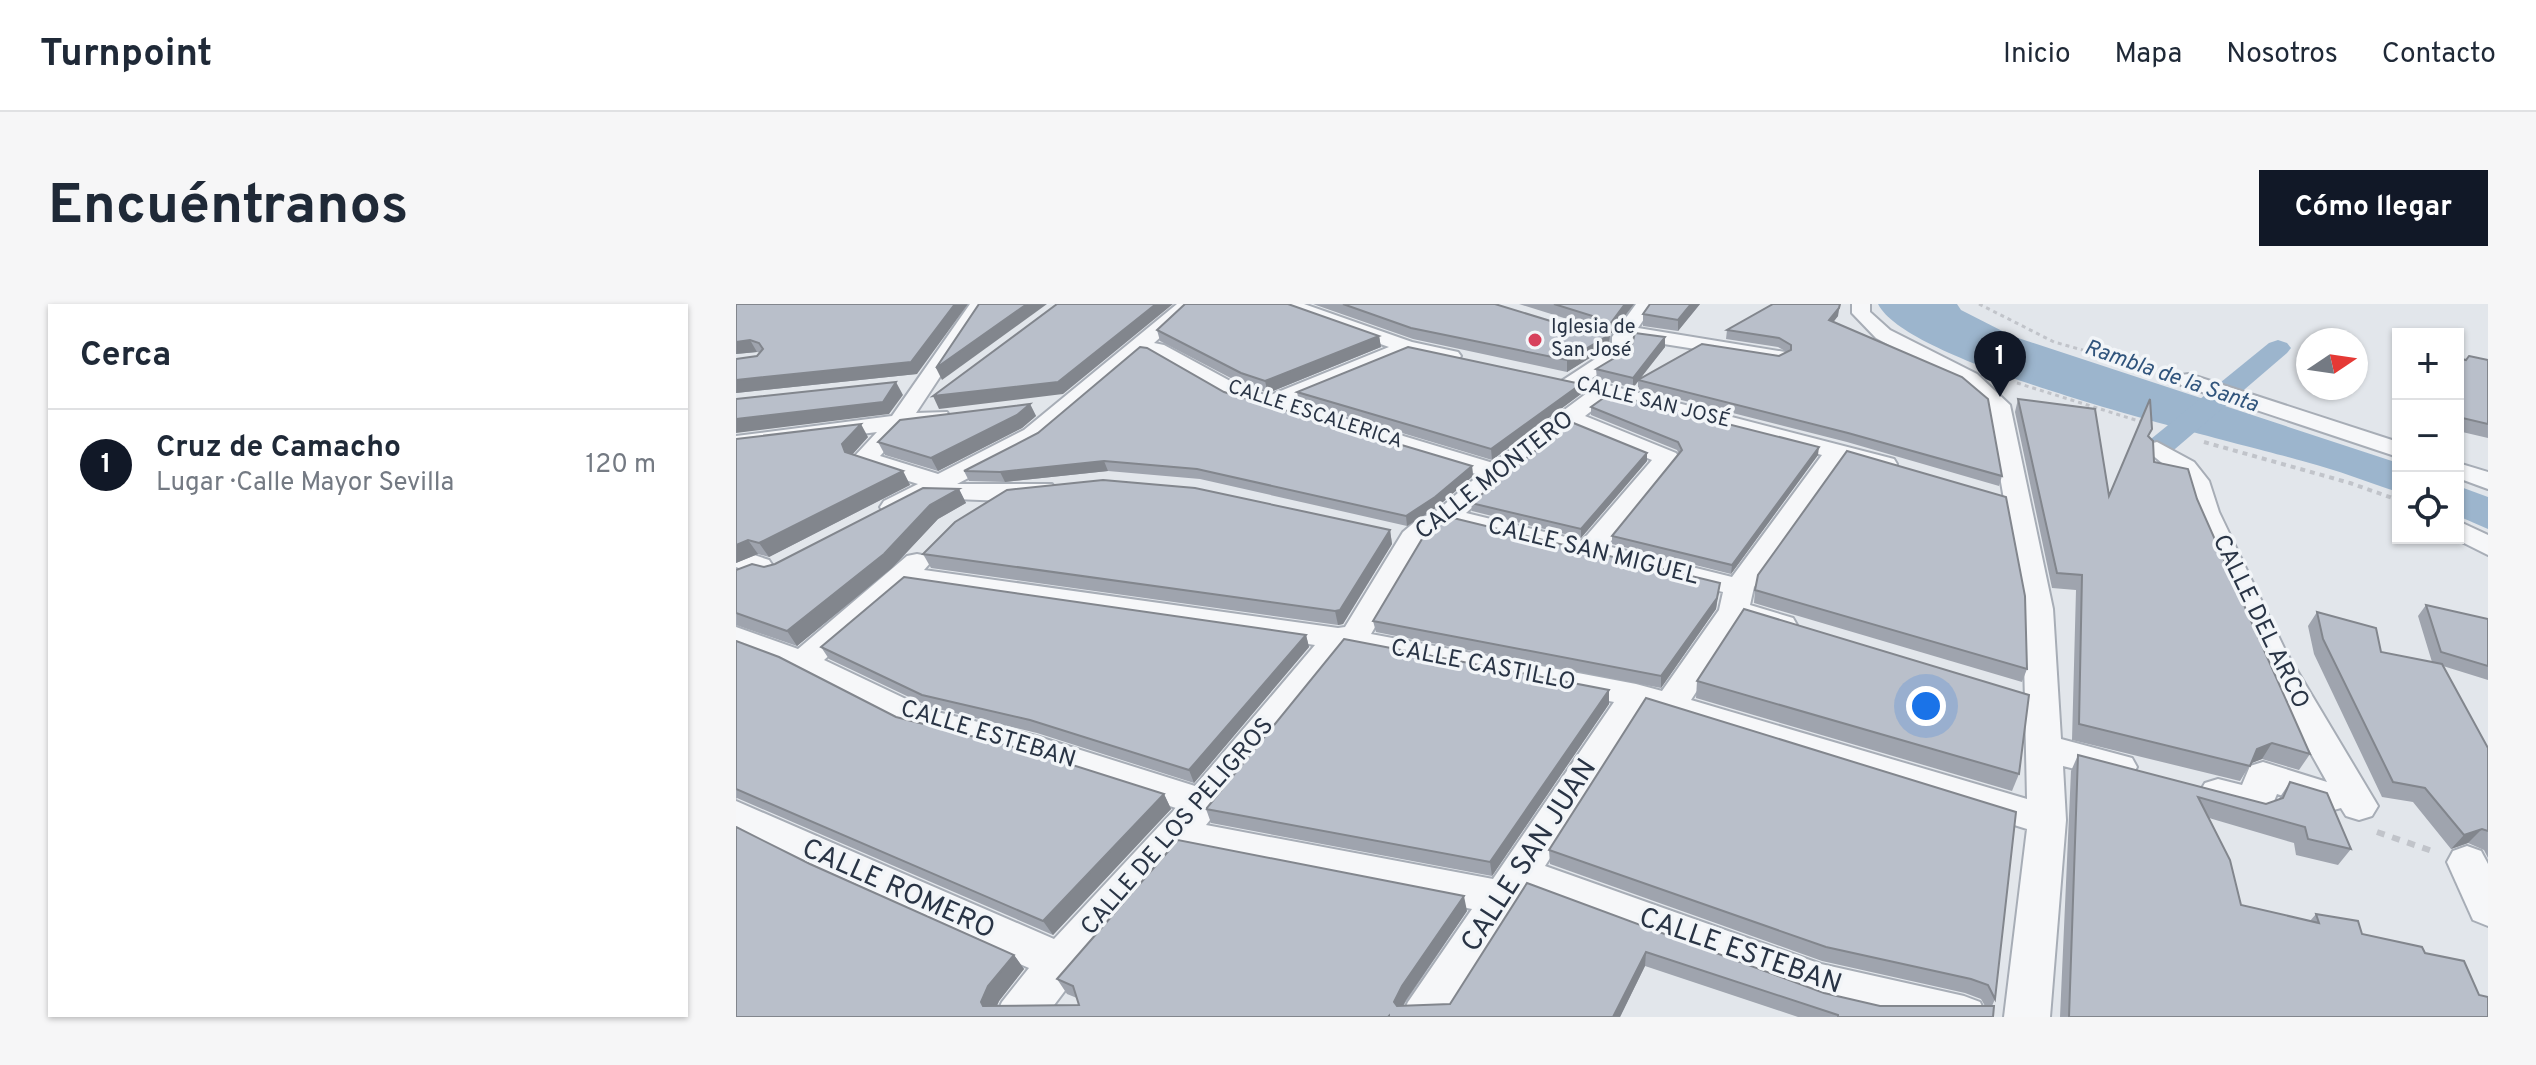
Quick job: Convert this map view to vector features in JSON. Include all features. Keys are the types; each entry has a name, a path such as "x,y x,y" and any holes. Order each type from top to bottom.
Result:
{"street":[{"path":"979,304 899,422 864,459 932,486 1005,493 1064,487"},
{"path":"870,519 1032,435 1188,304"},
{"path":"1286,304 1407,347 1466,360"},
{"path":"1645,304 1626,332 1778,356"},
{"path":"1861,304 1861,313 1883,334 1969,379 1999,405 2038,609 2027,699 2044,748 2047,820 2027,1017"},
{"name":"CALLE SAN JOSÉ","path":"1626,332 1622,351 1564,381 1914,472"},
{"name":"CALLE ESCALERICA","path":"1138,346 1157,349 1235,393 1497,472"},
{"path":"1267,404 1407,347"},
{"path":"2189,380 2392,448"},
{"path":"891,387 923,383"},
{"path":"899,422 950,389"},
{"name":"CALLE MONTERO","path":"1338,638 1356,634 1413,538 1427,526 1447,516 1497,472 1604,391"},
{"path":"1031,407 1075,402"},
{"path":"813,433 828,412"},
{"path":"736,443 957,415"},
{"path":"1569,418 1667,458 1589,550"},
{"name":"CALLE DEL ARCO","path":"2154,437 2185,465 2202,487 2206,512 2270,652 2359,806"},
{"name":"CALLE SAN JUAN","path":"1424,1017 1512,886 1653,700 1736,599 1838,450"},
{"path":"2463,472 2488,481"},
{"path":"961,520 1005,493"},
{"path":"1989,494 2019,503"},
{"name":"CALLE SAN MIGUEL","path":"1447,516 1589,550 1736,599 1808,632"},
{"path":"1382,531 1413,538"},
{"path":"2464,533 2488,547"},
{"path":"802,662 904,576 932,547"},
{"name":"CALLE CASTILLO","path":"904,576 1338,638 1653,700 2047,820"},
{"name":"CALLE ESTEBAN","path":"736,637 802,662 919,720 1036,749 1202,802"},
{"name":"CALLE DE LOS PELIGROS","path":"1037,1013 1061,962 1176,835 1338,638"},
{"path":"2044,748 2256,803 2263,776 2359,806"},
{"name":"CALLE ROMERO","path":"736,816 838,865 1061,962"},
{"name":"CALLE ESTEBAN","path":"1176,835 1512,886 1821,984 1964,1017"},
{"path":"2467,862 2488,908"}],"path":[{"path":"1979,304 2054,342 2189,380"},
{"path":"2004,379 2154,437"},
{"path":"2190,438 2245,456 2313,470 2392,498"},
{"path":"2359,806 2374,832 2467,862"}],"water":[{"name":"Rambla de la Santa","path":"1878,304 1957,304 1961,310 2012,336 2392,461 2392,490 2318,465 2145,419 2007,376 1947,352 1902,328"},
{"path":"2464,488 2488,497 2488,529 2464,519"}],"building":[{"path":"736,304 955,304 911,362 736,380 736,359 757,356 763,349 759,343 750,340 736,342"},
{"path":"979,304 1027,304 936,368"},
{"path":"1057,304 1156,304 1058,382 933,396"},
{"path":"1185,304 1288,304 1379,336 1265,381 1241,373 1157,330"},
{"path":"1343,304 1495,304 1580,330 1595,330 1601,324 1596,317 1554,304 1625,304 1610,324 1609,335 1567,360 1411,328"},
{"path":"1650,304 1691,304 1678,320 1643,314"},
{"path":"1773,304 1840,304 1829,320 1962,377 1988,399 2002,476 1638,380 1702,344 1779,356 1791,350 1791,345 1779,338 1727,330"},
{"path":"1635,333 1665,337 1633,378 1596,369 1631,348"},
{"path":"1140,347 1147,348 1224,392 1472,466 1406,516 1197,469 1104,461 1000,472 964,471 1038,433"},
{"path":"1408,347 1581,384 1491,449 1297,392"},
{"path":"2469,356 2488,360 2488,424 2464,418 2466,360"},
{"path":"896,382 883,402 736,419 736,399"},
{"path":"1609,394 1819,447 1732,565 1612,536 1682,450 1678,442 1591,407"},
{"path":"2018,399 2095,409 2109,496 2150,399 2152,429 2148,436 2153,441 2154,462 2188,469 2197,499 2310,754 2272,743 2257,749 2250,766 2079,724 2082,575 2057,573"},
{"path":"1030,404 1017,415 931,458 878,442 900,420"},
{"path":"1571,422 1647,453 1581,529 1471,503"},
{"path":"861,424 842,444 845,452 903,471 759,543 748,540 736,545 736,439"},
{"path":"1847,451 2006,497 2025,596 2027,669 1755,590 1758,575"},
{"path":"1103,480 1195,488 1390,530 1340,610 1335,611 923,554 955,522 1007,490"},
{"path":"923,488 959,489 930,505 884,554 787,631 736,613 736,570 752,564 764,567 775,564"},
{"path":"1449,517 1720,583 1717,598 1661,676 1373,621 1425,534"},
{"path":"904,577 1306,635 1189,770 1030,720 922,695 821,647"},
{"path":"2426,605 2488,619 2488,666 2441,652"},
{"path":"1744,609 2029,695 2019,774 1697,681"},
{"path":"2317,612 2376,628 2381,652 2442,664 2488,748 2488,831 2482,829 2464,835 2425,788 2393,782 2323,639"},
{"path":"1344,639 1609,690 1490,862 1206,809"},
{"path":"736,641 779,657 896,717 1022,749 1164,794 1043,921 736,789"},
{"path":"1646,698 2016,812 1995,999 1988,985 1971,979 1826,947 1549,850"},
{"path":"2078,755 2266,804 2283,798 2290,782 2327,793 2351,849 2308,839 2305,827 2198,797 2230,860 2241,905 2319,923 2316,914 2358,921 2362,934 2422,947 2425,953 2464,961 2479,995 2488,997 2488,1017 2069,1017"},
{"path":"736,827 810,864 1014,955 988,986 981,1002 983,1006 1079,1005 1073,986 1057,979 1178,840 1464,896 1402,986 1394,1002 1397,1006 1450,1004 1527,883 1824,993 1880,1006 1994,1006 1993,1017 1838,1017 1646,952 1613,1017 736,1017"}],"waterway":[{"path":"2157,449 2278,348"}],"place":[{"name":"Iglesia de San José","path":"1535,340"},
{"name":"Cruz de Camacho","path":"2000,397"}]}
